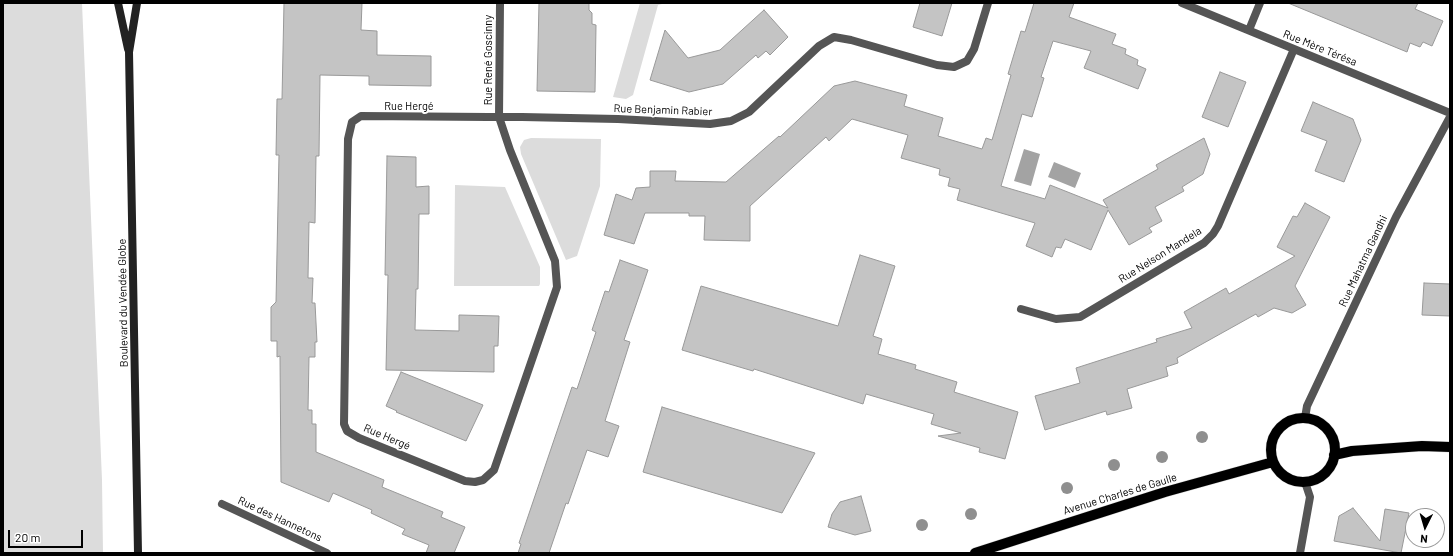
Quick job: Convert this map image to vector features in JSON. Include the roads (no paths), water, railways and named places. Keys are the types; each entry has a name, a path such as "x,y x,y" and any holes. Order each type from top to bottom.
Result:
{"main road":[{"name":"Boulevard du Vendée Globe","path":"118,3 129,52"},
{"name":"Boulevard du Vendée Globe","path":"137,3 129,52 138,553"},
{"path":"1305,418 1324,426 1330,434 1334,444 1334,455 1331,465 1324,474 1305,482 1295,481 1285,477 1278,470 1273,462 1271,444 1280,428 1287,422 1305,418"},
{"path":"1334,455 1352,451 1415,446 1450,447"},
{"name":"Avenue Charles de Gaulle","path":"975,553 1165,492 1273,462"}],"street":[{"name":"Rue René Goscinny","path":"499,117 500,3"},
{"name":"Rue Benjamin Rabier","path":"499,117 618,119 710,124 731,121 749,112 819,46 834,37 851,40 937,65 954,67 967,61 974,49 988,3"},
{"name":"Rue Mère Térésa","path":"1182,3 1450,112"},
{"path":"1249,30 1260,3"},
{"name":"Rue Nelson Mandela","path":"1021,309 1056,319 1080,317 1204,243 1213,234 1218,226 1294,49"},
{"name":"Rue Hergé","path":"360,116 499,117 510,150 555,262 557,287 494,470 483,480 475,482 465,481 359,438 347,431 344,424 348,139 352,122 360,116"},
{"name":"Rue Mahatma Gandhi","path":"1305,418 1307,406 1396,217 1450,118"},
{"path":"1300,553 1310,497 1305,482"},
{"name":"Rue des Hannetons","path":"222,504 327,553"}]}
